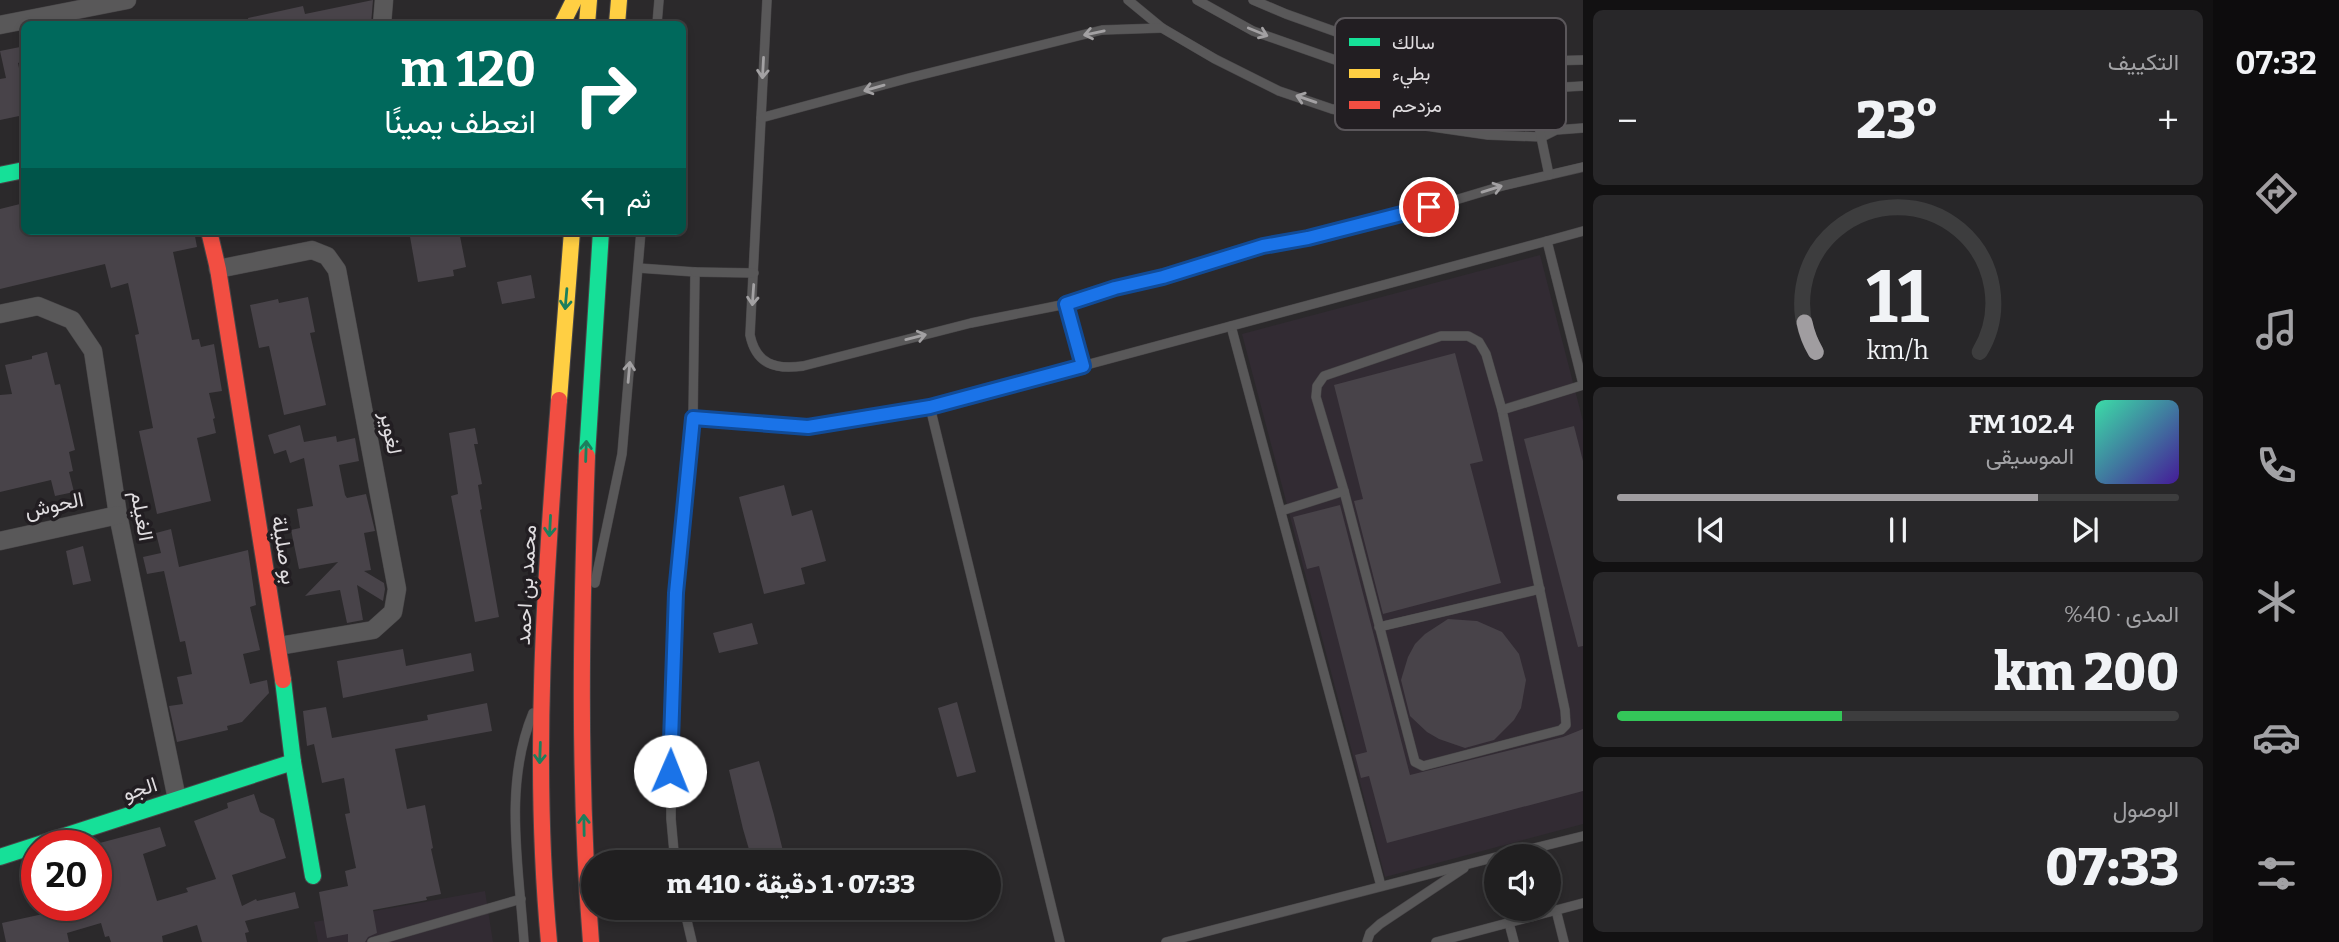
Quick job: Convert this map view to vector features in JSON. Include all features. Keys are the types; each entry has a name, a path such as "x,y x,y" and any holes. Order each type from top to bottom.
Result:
{"street":[{"path":"0,25 127,0"},
{"path":"382,21 384,0"},
{"path":"564,21 574,0"},
{"path":"587,21 589,0"},
{"path":"617,21 619,0"},
{"path":"0,175 21,171"},
{"name":"بو صليلة","path":"210,235 218,269 279,646 293,762 313,876"},
{"name":"محمد بن احمد","path":"549,942 542,867 540,763 543,635 572,235"},
{"path":"591,942 583,818 583,632 587,431 601,235"},
{"name":"لغوير","path":"218,269 312,250 327,256 337,270 397,589 393,612 373,629 279,646"},
{"name":"الغيلم","path":"0,314 38,306 72,320 93,351 118,515 177,799"},
{"name":"الحوش","path":"0,541 118,515"},
{"name":"الجو","path":"0,857 293,762"}],"lane":[{"path":"657,21 659,0"},
{"path":"767,0 750,335 752,347 765,362 778,366 803,366 971,323 1066,304 1263,246 1308,238 1583,167"},
{"path":"1128,0 1162,28 1259,81 1335,110"},
{"path":"1198,0 1253,31 1335,61"},
{"path":"1253,0 1335,32"},
{"path":"761,118 1102,30 1162,28"},
{"path":"1454,130 1488,135 1542,137 1556,130"},
{"path":"1540,130 1549,176"},
{"path":"693,418 808,427 930,407 1583,231"},
{"path":"583,632 622,454 641,235"},
{"path":"1502,410 1583,384 1547,241"},
{"path":"638,268 754,273"},
{"path":"674,850 670,771 676,593 693,418 695,272"},
{"path":"1066,304 1083,366"},
{"path":"1231,326 1381,886"},
{"path":"1441,336 1468,336 1479,342 1486,354 1502,410 1566,724 1561,730 1423,766 1415,762 1344,491 1316,397 1317,386 1324,376 1441,336"},
{"path":"930,407 1060,942"},
{"path":"1281,511 1344,491"},
{"path":"1379,627 1540,589"},
{"path":"524,942 515,824 517,770 523,743 543,693"},
{"path":"1551,844 1583,836"},
{"path":"1166,942 1484,861"},
{"path":"1367,942 1370,933 1380,923 1469,864"},
{"path":"372,942 521,899"},
{"path":"1561,910 1583,903"},
{"path":"687,920 692,942"},
{"path":"1436,942 1459,939 1517,921"},
{"path":"1559,921 1564,942"},
{"path":"1509,923 1514,942"}],"shaded area":[{"path":"1540,255 1583,421 1583,824 1508,844 1484,844 1484,850 1385,877 1242,334"},
{"path":"485,891 493,942 318,942 314,922"}],"building":[{"path":"373,0 371,21 248,21 248,18 303,6 305,14"},
{"path":"20,47 21,62 18,63 21,78 21,116 0,120 0,79 6,78 0,51"},
{"path":"21,204 21,235 195,235 197,247 173,252 192,340 199,339 201,347 214,344 222,391 209,393 216,433 197,438 211,501 157,514 139,431 153,428 135,335 139,334 128,283 111,288 105,264 0,289 0,209"},
{"path":"410,235 460,235 466,267 453,270 454,276 418,282"},
{"path":"531,275 535,298 502,304 497,282"},
{"path":"308,297 315,332 310,333 326,405 284,415 269,346 259,348 250,305 278,299 279,303"},
{"path":"47,352 55,385 60,384 75,450 69,452 73,471 69,472 74,492 55,496 51,480 0,492 0,395 12,394 5,365 32,359 32,356"},
{"path":"1455,353 1483,461 1470,464 1501,583 1383,614 1354,501 1363,499 1334,385"},
{"path":"300,425 304,442 336,436 337,442 355,438 359,461 339,465 347,498 366,494 375,531 364,533 371,570 364,571 384,583 385,589 383,601 357,585 363,620 347,623 340,590 305,596 338,562 299,569 291,530 300,528 297,509 313,506 304,458 290,463 286,450 274,454 268,435"},
{"path":"1574,426 1583,461 1583,646 1578,647 1524,439"},
{"path":"475,428 478,444 474,444 482,484 478,485 480,510 499,617 475,622 451,496 458,494 449,433"},
{"path":"784,485 792,516 812,510 826,561 801,568 805,584 764,594 739,497"},
{"path":"1340,505 1410,775 1563,737 1583,729 1583,791 1387,843 1369,776 1361,778 1355,755 1367,752 1319,566 1307,569 1293,517"},
{"path":"171,529 179,567 248,550 256,605 250,607 260,650 243,654 250,684 267,680 269,693 242,722 227,726 228,730 177,742 169,706 183,704 177,677 192,674 185,641 180,642 164,571 147,574 143,557 161,553 156,533"},
{"path":"83,546 91,581 73,585 66,551"},
{"path":"1448,619 1477,621 1502,632 1519,654 1526,680 1521,708 1514,720 1494,740 1465,748 1439,739 1410,716 1401,680 1415,644"},
{"path":"752,623 758,644 719,653 713,633"},
{"path":"403,649 406,666 471,653 474,671 343,698 337,661"},
{"path":"957,702 976,772 957,777 938,708"},
{"path":"487,703 492,731 395,749 407,809 425,805 441,894 426,897 427,900 373,910 377,933 368,937 365,942 348,942 348,934 327,938 319,892 348,886 345,871 356,868 345,814 350,813 344,778 322,783 314,744 307,746 303,711 326,707 332,738 428,720 427,715"},
{"path":"759,761 783,850 749,850 729,770"},
{"path":"254,794 260,812 274,819 286,858 232,875 242,906 256,899 257,901 295,892 299,908 245,921 249,932 245,933 247,942 202,942 197,925 162,936 163,942 111,942 109,936 105,937 101,923 67,933 69,942 6,942 2,923 21,919 21,921 112,921 112,840 160,827 166,846 143,854 157,901 188,892 186,888 216,879 194,821 228,808 227,803"}],"traffic: fast":[{"path":"0,175 21,171"},
{"path":"587,456 601,235"},
{"path":"283,680 293,762 313,876"},
{"path":"0,857 293,762"}],"traffic: slow":[{"path":"564,21 574,0"},
{"path":"587,21 589,0"},
{"path":"617,21 619,0"},
{"path":"559,400 572,235"}],"traffic: jam":[{"path":"210,235 218,269 283,680"},
{"path":"549,942 541,807 542,671 559,400"},
{"path":"587,456 582,699 584,821 591,942"}],"route":[{"path":"670,771 676,593 693,418 808,427 930,407 1083,366 1066,304 1263,246 1308,238 1429,207"}]}
